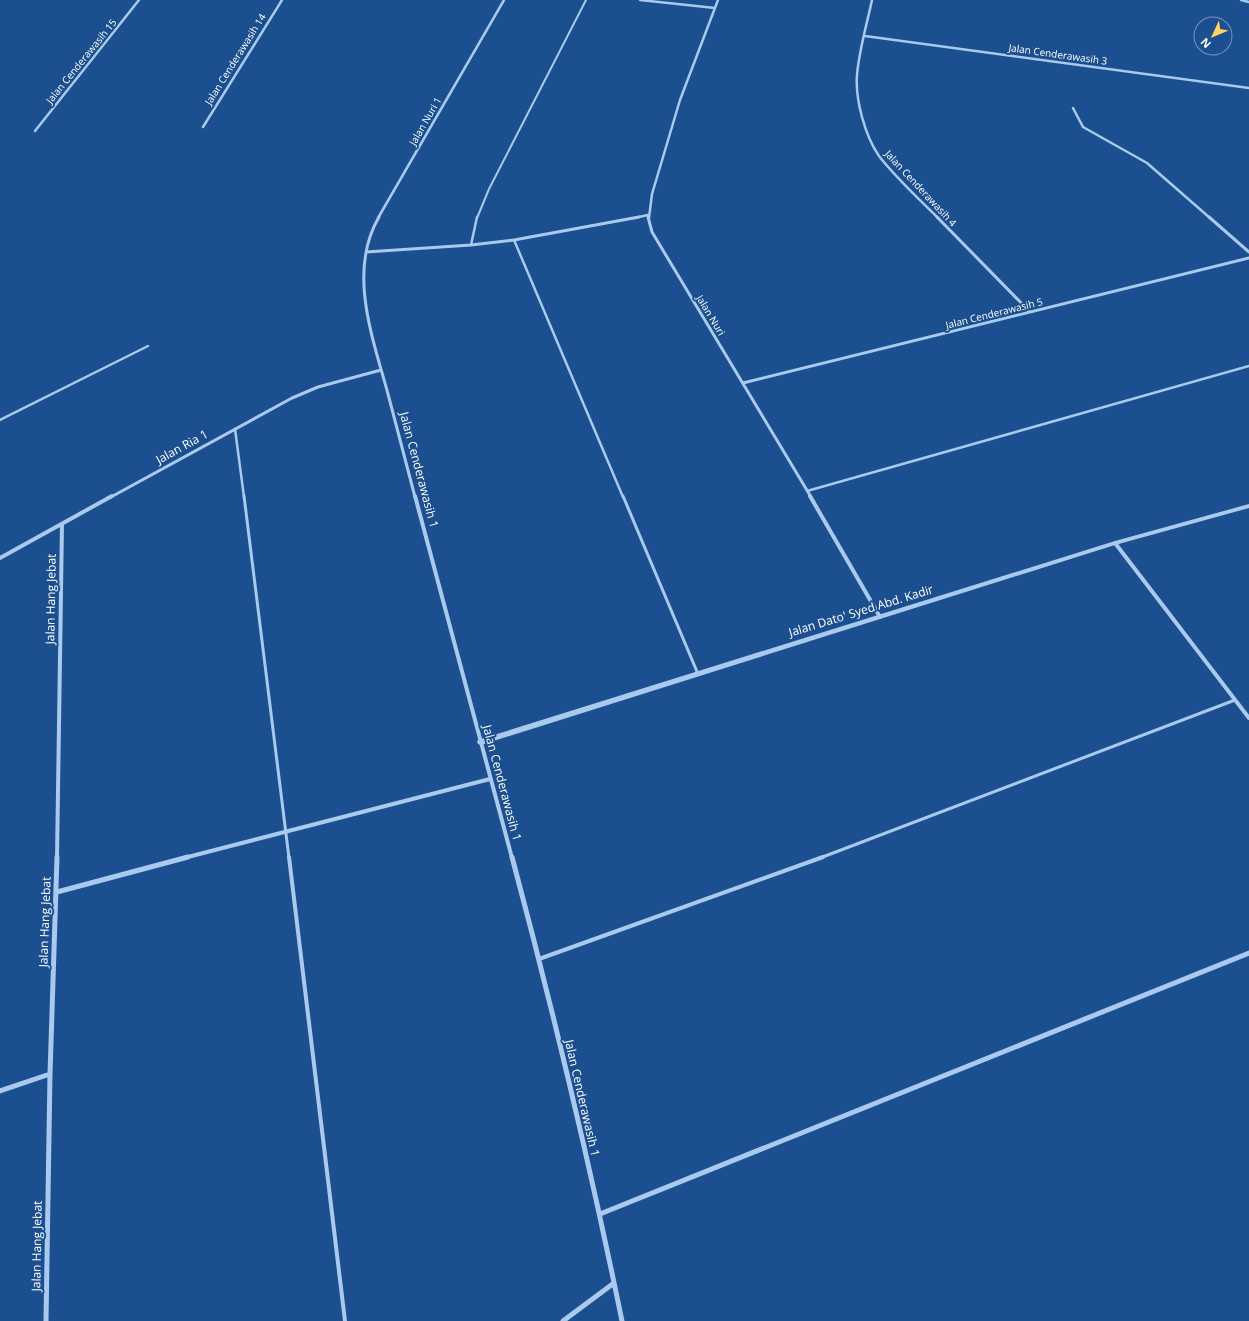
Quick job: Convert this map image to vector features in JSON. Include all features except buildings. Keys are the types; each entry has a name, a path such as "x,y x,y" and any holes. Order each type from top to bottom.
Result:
{"street":[{"name":"Jalan Cenderawasih 15","path":"35,131 139,0"},
{"name":"Jalan Cenderawasih 14","path":"203,127 282,0"},
{"name":"Jalan Nuri 1","path":"366,252 374,225 504,0"},
{"path":"640,0 715,8"},
{"name":"Jalan Nuri","path":"718,0 680,100 652,194 648,216 652,232 807,491 880,617"},
{"name":"Jalan Cenderawasih 4","path":"872,0 857,74 857,93 861,113 878,154 889,168 1030,312"},
{"path":"1242,0 1249,2"},
{"name":"Jalan Cenderawasih 3","path":"865,36 1249,88"},
{"path":"1073,108 1083,127 1147,163 1249,252"},
{"path":"366,252 471,245 514,240 648,216"},
{"name":"Jalan Cenderawasih 1","path":"366,252 363,272 365,299 381,370 539,959 600,1214 622,1321"},
{"name":"Jalan Cenderawasih 5","path":"743,383 1249,258"},
{"name":"Jalan Ria 1","path":"0,558 292,398 318,387 381,370"},
{"name":"Jalan Dato' Syed Abd. Kadir","path":"481,742 1115,543 1249,506"},
{"name":"Jalan Hang Jebat","path":"46,1321 50,1074 57,892 62,524"},
{"path":"1115,543 1249,718"},
{"path":"57,892 286,830 490,779"},
{"path":"600,1214 1249,953"},
{"path":"0,1091 50,1074"},
{"path":"563,1321 614,1283"}],"lane":[{"path":"471,245 475,222 489,190 586,0"},
{"path":"514,240 698,674"},
{"path":"0,420 148,346"},
{"path":"807,491 1249,366"},
{"path":"235,429 286,830 345,1321"},
{"path":"539,959 785,871 1235,700"}]}
